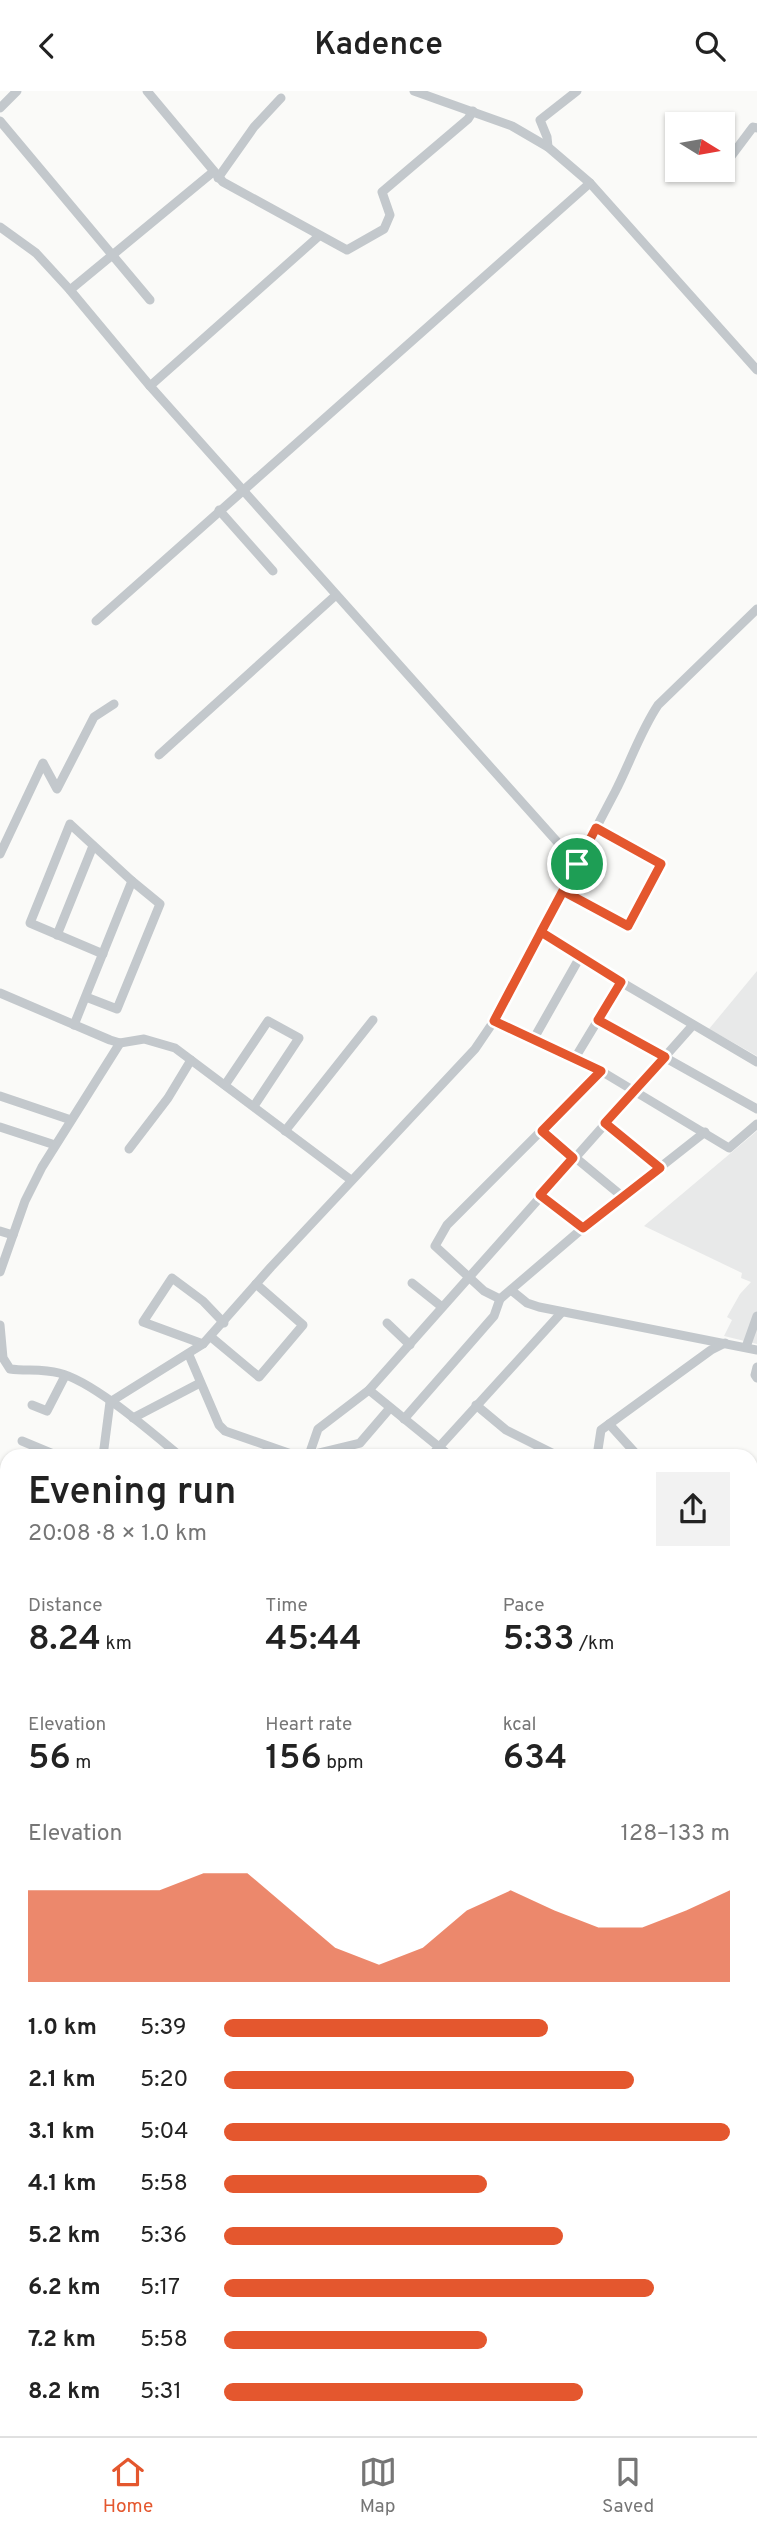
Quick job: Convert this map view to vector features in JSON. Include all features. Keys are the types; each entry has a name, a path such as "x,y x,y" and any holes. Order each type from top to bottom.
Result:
{"street":[{"path":"0,108 17,91"},
{"path":"148,91 215,175 347,250 384,229 390,215 382,192 473,111"},
{"path":"414,91 512,126 548,146 590,183 757,370"},
{"path":"548,146 540,120 577,91"},
{"path":"70,290 215,175 281,98"},
{"path":"0,121 150,300"},
{"path":"735,152 753,127 757,128"},
{"path":"96,621 590,183"},
{"path":"0,227 36,253 70,290 150,386 577,864"},
{"path":"150,386 319,236"},
{"path":"219,510 273,571"},
{"path":"159,755 336,595"},
{"path":"110,1402 189,1355 207,1341 351,1180 475,1049 494,1021 596,828 622,778 645,724 658,705 757,609"},
{"path":"0,854 43,764 57,789 94,717 114,704"},
{"path":"86,997 117,1009 160,904 70,824 30,923 103,954"},
{"path":"563,891 628,926 661,864 596,828"},
{"path":"57,935 93,846"},
{"path":"74,1025 132,881"},
{"path":"541,932 757,1062"},
{"path":"533,1040 580,957"},
{"path":"575,1058 621,982"},
{"path":"0,993 120,1044 144,1039 175,1048 351,1180"},
{"path":"285,1131 373,1020"},
{"path":"598,1020 757,1109"},
{"path":"225,1085 268,1021 299,1038 254,1106"},
{"path":"494,1021 601,1071 729,1148 757,1124"},
{"path":"311,1449 318,1429 369,1390 693,1025"},
{"path":"1,1266 32,1186 120,1044"},
{"path":"130,1149 168,1098 191,1060"},
{"path":"500,1299 484,1291 435,1246 447,1225 601,1071"},
{"path":"0,1096 71,1120"},
{"path":"605,1123 660,1168"},
{"path":"0,1128 55,1145"},
{"path":"542,1131 623,1197"},
{"path":"404,1419 494,1316 500,1299 583,1228 705,1132"},
{"path":"540,1195 583,1228"},
{"path":"0,1231 13,1235"},
{"path":"223,1323 203,1301 172,1278 143,1322 207,1341 259,1377 303,1325 256,1284"},
{"path":"412,1283 442,1307"},
{"path":"511,1290 527,1303 562,1312 757,1350"},
{"path":"439,1447 562,1312"},
{"path":"746,1347 757,1316"},
{"path":"387,1323 410,1345"},
{"path":"0,1325 5,1370 65,1375 133,1418 171,1449"},
{"path":"598,1449 601,1430 710,1350 725,1343"},
{"path":"189,1355 219,1425 225,1431 269,1449"},
{"path":"757,1367 757,1378"},
{"path":"32,1405 47,1411 65,1375"},
{"path":"133,1418 200,1383"},
{"path":"369,1390 441,1449"},
{"path":"104,1449 110,1402"},
{"path":"476,1405 506,1430 544,1449"},
{"path":"336,1449 360,1443 390,1408"},
{"path":"609,1424 632,1449"},
{"path":"22,1441 41,1449"}],"shaded area":[{"path":"757,971 757,1056 709,1029"},
{"path":"757,1131 757,1344 724,1336 732,1320 727,1317 740,1294 751,1282 741,1278 742,1273 644,1226"}],"route":[{"path":"577,864 494,1021 601,1071 542,1131 573,1158 540,1195 583,1228 660,1168 605,1123 665,1057 598,1020 621,982 541,932 563,891 628,926 661,864 596,828 577,864"}]}
